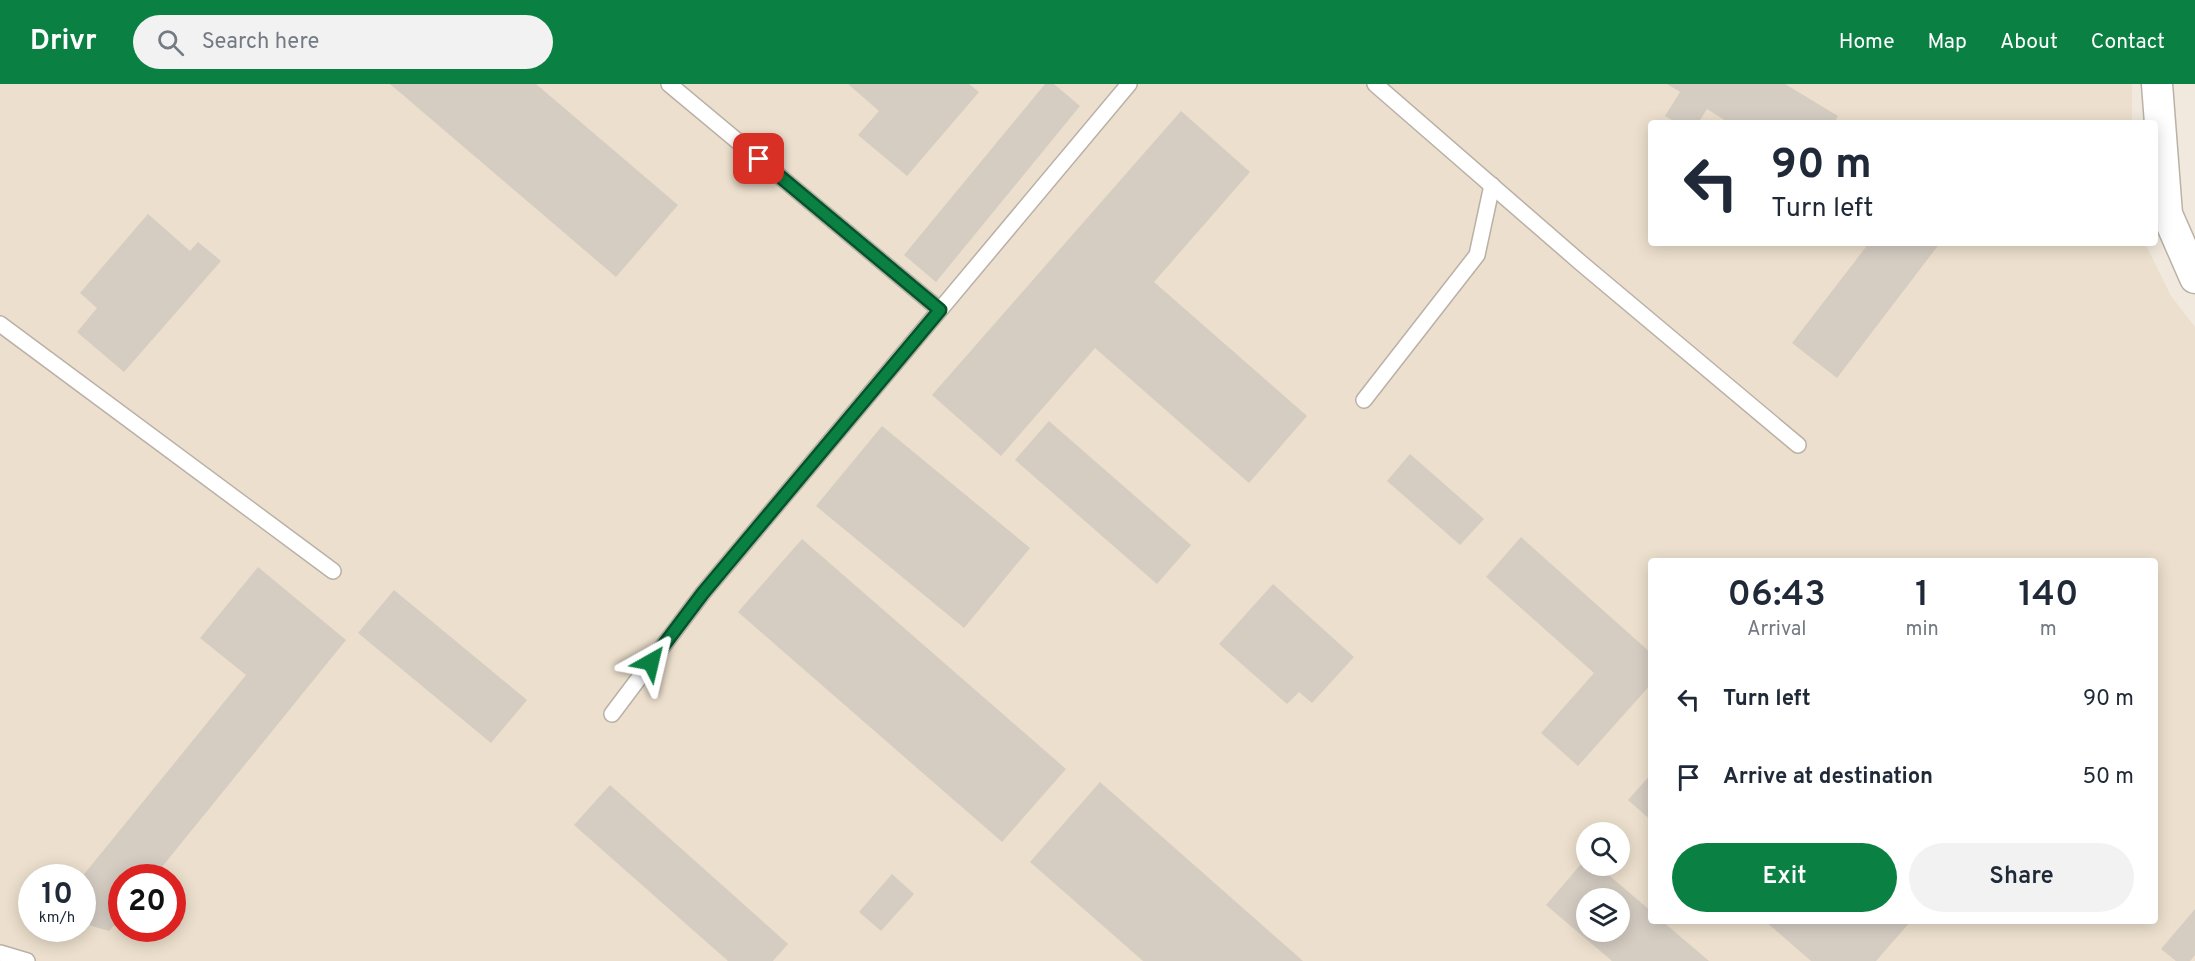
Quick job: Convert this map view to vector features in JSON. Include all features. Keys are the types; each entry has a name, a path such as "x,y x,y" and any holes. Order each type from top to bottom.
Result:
{"street":[{"path":"2157,84 2167,214 2195,278"}],"lane":[{"path":"669,84 940,310"},
{"path":"612,714 703,593 1129,84"},
{"path":"1375,84 1798,445"},
{"path":"1364,400 1477,255 1492,186"},
{"path":"0,324 333,571"},
{"path":"0,952 27,961"}],"shaded area":[{"path":"0,84 2132,84 2132,120 1648,120 1648,246 2146,246 2171,296 2195,327 2195,961 0,961"}],"building":[{"path":"390,84 536,84 678,205 616,277"},
{"path":"848,84 969,84 979,92 907,176 858,135 879,111"},
{"path":"1045,84 1054,84 1080,106 936,282 904,255"},
{"path":"1667,84 1785,84 1838,116 1836,120 1724,120 1707,109 1700,120 1672,120 1665,116 1680,92"},
{"path":"1181,111 1250,172 1154,282 1307,416 1249,483 1095,348 1001,456 932,395"},
{"path":"148,214 190,251 198,242 221,261 124,372 77,332 97,308 80,293"},
{"path":"1867,246 1938,246 1837,378 1792,343"},
{"path":"1049,421 1191,545 1157,584 1015,460"},
{"path":"882,426 1030,548 964,628 816,506"},
{"path":"1410,454 1484,519 1460,545 1387,481"},
{"path":"1521,537 1648,650 1648,687 1578,766 1541,733 1594,673 1486,577"},
{"path":"802,539 1066,769 1002,842 738,612"},
{"path":"258,567 346,640 164,864 108,864 108,931 96,927 96,864 92,864 246,675 200,638"},
{"path":"1273,584 1354,657 1312,703 1299,692 1287,704 1219,644"},
{"path":"394,590 527,700 491,743 358,633"},
{"path":"1648,778 1648,818 1628,800"},
{"path":"1100,782 1303,961 1143,961 1030,862"},
{"path":"610,785 788,944 773,961 728,961 574,825"},
{"path":"1576,870 1576,876 1610,876 1624,888 1576,888 1576,930 1546,905"},
{"path":"892,874 914,894 881,931 859,912"},
{"path":"1630,893 1648,909 1648,924 1666,924 1709,961 1612,961 1590,942 1630,942"},
{"path":"2195,909 2195,955 2190,961 2176,961 2161,949"},
{"path":"1768,924 1908,924 1876,961 1811,961"}],"route":[{"path":"651,662 703,593 940,310 759,159"}]}
